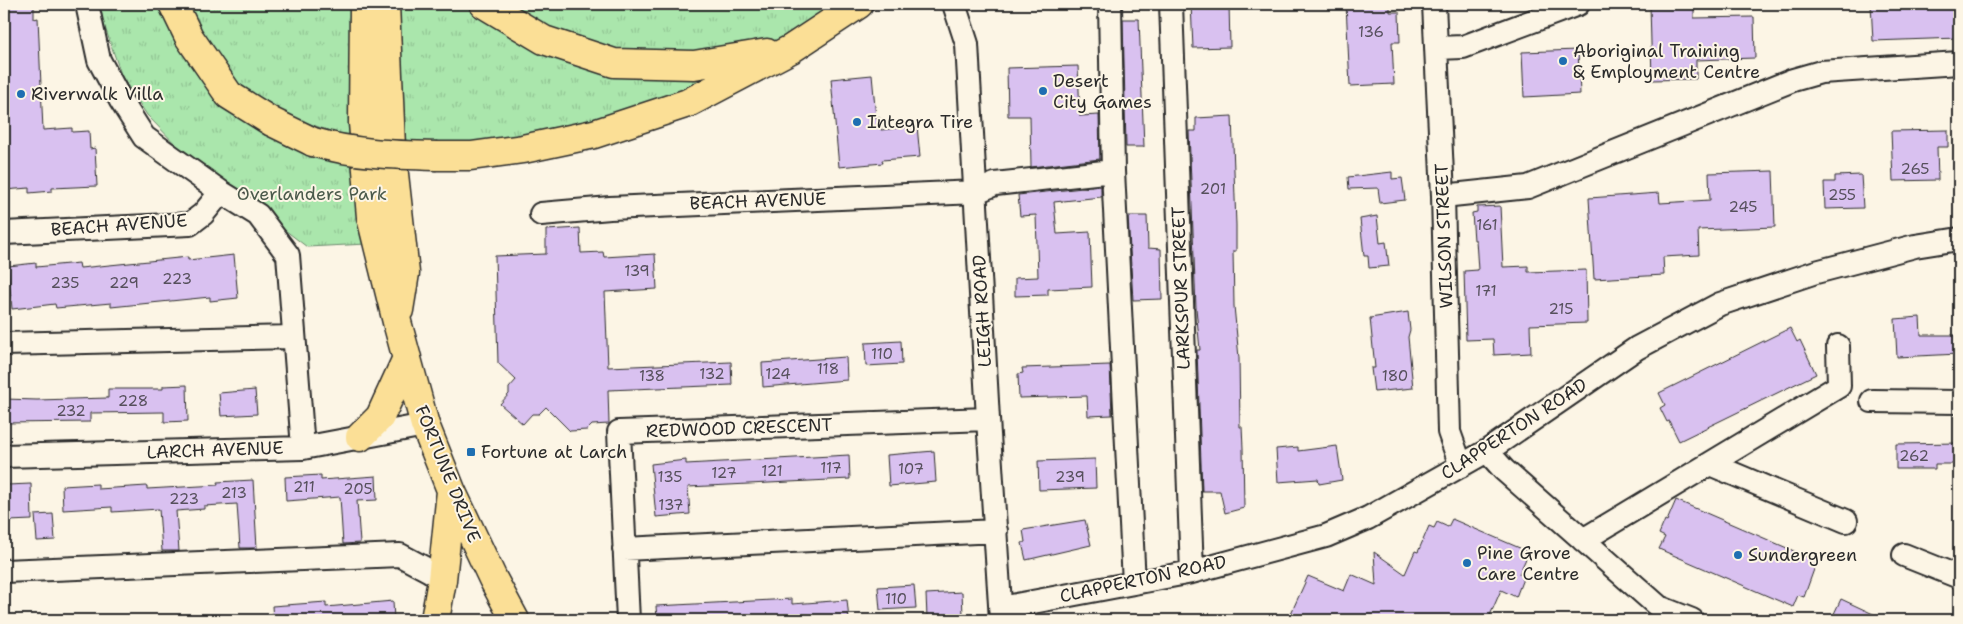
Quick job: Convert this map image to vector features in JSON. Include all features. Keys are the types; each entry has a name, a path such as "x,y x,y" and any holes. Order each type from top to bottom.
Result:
{"main road":[{"path":"173,4 189,37 229,95 272,122 313,142 339,149 394,155 437,156 471,156 523,149 594,134 688,103 790,49 859,4"},
{"name":"FORTUNE DRIVE","path":"364,4 364,123 371,217 425,425 451,490 493,579 515,620"},
{"name":"FORTUNE DRIVE","path":"384,4 391,147 405,272 397,322"},
{"path":"484,4 544,40 614,63 694,65 790,49"},
{"path":"360,437 380,417 407,358"},
{"path":"435,620 442,580 451,490"}],"street":[{"path":"87,4 99,60 121,101 144,137 221,192 258,215 288,255 303,448"},
{"name":"LEIGH ROAD","path":"954,4 967,44 1001,614"},
{"path":"1110,4 1113,171 1134,583"},
{"name":"LARKSPUR STREET","path":"1171,4 1192,572"},
{"name":"WILSON STREET","path":"1434,4 1443,196 1449,432 1460,466"},
{"path":"1437,48 1463,48 1578,4"},
{"path":"1443,196 1528,187 1793,80 1821,72 1959,64"},
{"name":"BEACH AVENUE","path":"541,214 620,207 976,192 996,184 1113,171"},
{"name":"BEACH AVENUE","path":"4,233 190,224 202,214 221,192"},
{"name":"CLAPPERTON ROAD","path":"1001,614 1134,583 1192,572 1326,536 1368,518 1487,451 1637,348 1720,304 1825,270 1915,246 1959,239"},
{"path":"4,344 294,336"},
{"path":"1583,540 1839,386 1838,346"},
{"path":"1872,402 1959,402"},
{"name":"REDWOOD CRESCENT","path":"628,620 619,432 988,419"},
{"name":"LARCH AVENUE","path":"4,456 303,448 425,425"},
{"path":"1487,451 1504,470 1659,607 1692,620"},
{"path":"1710,464 1846,521"},
{"path":"624,549 996,531"},
{"path":"1904,554 1959,578"},
{"path":"4,571 400,555 430,571 442,580"}],"green space":[{"name":"Overlanders Park","path":"97,4 165,4 227,101 353,160 367,244 307,247 182,151 147,115 122,77"},
{"path":"184,4 351,4 349,138 266,108 215,62"},
{"path":"391,4 475,4 541,50 729,70 603,123 485,143 403,144"},
{"path":"501,4 841,4 781,43 714,53 634,54 569,41"}],"building":[{"name":"Riverwalk Villa","path":"4,4 34,4 34,19 38,18 43,130 72,128 72,132 89,131 90,149 95,148 97,186 52,188 52,191 29,193 29,188 4,190"},
{"path":"1191,4 1229,4 1230,47 1193,48"},
{"path":"1346,4 1390,4 1390,12 1399,12 1400,42 1392,42 1394,84 1350,86"},
{"path":"1694,4 1694,18 1754,17 1755,58 1696,60 1696,79 1652,80 1650,5"},
{"path":"1871,4 1959,4 1959,38 1873,41"},
{"path":"1123,19 1139,19 1144,147 1126,147"},
{"path":"1578,50 1580,94 1524,97 1522,52"},
{"path":"1078,66 1080,116 1099,115 1100,159 1031,167 1030,116 1008,116 1007,68"},
{"name":"Integra Tire","path":"872,75 876,118 880,118 881,130 917,126 920,157 882,160 883,163 839,167 831,79"},
{"path":"1232,116 1236,225 1236,251 1233,251 1234,306 1239,358 1244,508 1225,513 1220,491 1202,491 1197,350 1200,350 1196,308 1189,131 1196,131 1196,118"},
{"path":"1948,130 1948,147 1937,147 1938,180 1893,181 1891,131"},
{"path":"1773,171 1775,227 1698,230 1699,255 1663,257 1664,275 1594,279 1589,198 1659,193 1660,203 1710,200 1709,173"},
{"path":"1392,172 1392,179 1402,178 1405,200 1380,203 1378,188 1349,189 1348,177"},
{"path":"1861,175 1863,208 1825,209 1824,182 1835,182 1835,176"},
{"path":"1101,186 1101,197 1054,202 1057,234 1090,232 1092,287 1048,289 1048,295 1015,296 1015,278 1038,277 1036,215 1020,216 1018,195"},
{"path":"1500,206 1503,267 1528,266 1528,272 1586,270 1587,323 1530,325 1531,353 1494,355 1493,339 1466,340 1464,271 1478,270 1472,213 1477,212 1477,207"},
{"path":"1128,216 1147,216 1148,248 1161,249 1162,299 1133,300"},
{"path":"1377,216 1380,243 1386,242 1389,266 1369,268 1368,256 1364,256 1360,219"},
{"path":"580,228 581,253 603,252 604,257 655,254 657,289 605,292 608,367 731,362 732,385 608,390 609,424 592,425 587,430 570,431 546,407 539,414 532,414 523,424 500,404 509,394 509,388 516,380 498,363 495,256 546,254 546,230"},
{"path":"234,255 238,298 210,301 210,297 111,307 111,303 56,308 55,304 12,309 8,266 36,263 36,267 79,263 80,268 188,257 188,260"},
{"path":"1408,312 1410,330 1408,337 1413,388 1374,392 1371,368 1375,368 1370,318"},
{"path":"1920,317 1921,335 1959,335 1959,354 1897,357 1895,319"},
{"path":"1790,328 1797,342 1800,340 1816,374 1679,441 1660,408 1665,405 1659,393"},
{"path":"901,341 902,364 866,366 865,343"},
{"path":"846,357 847,380 763,387 762,363"},
{"path":"1110,365 1112,415 1088,416 1087,396 1019,398 1018,374 1023,373 1022,368"},
{"path":"187,385 188,421 164,422 164,412 90,413 90,422 4,423 4,399 108,398 108,389 163,389 163,386"},
{"path":"255,390 257,414 221,416 219,393"},
{"path":"1959,443 1959,464 1935,464 1935,469 1896,469 1896,444"},
{"path":"1337,446 1342,480 1319,484 1318,479 1278,482 1276,449 1298,447 1298,451"},
{"path":"934,451 936,482 889,486 887,455"},
{"path":"849,455 850,479 688,487 690,514 656,517 651,464 686,460 686,464"},
{"path":"1095,459 1096,488 1039,490 1038,461"},
{"path":"321,475 321,480 376,476 377,500 357,501 360,543 343,544 340,497 286,501 285,477"},
{"path":"253,480 257,548 240,548 237,504 204,506 204,509 176,511 179,551 162,551 159,509 112,512 112,507 63,510 62,486 98,484 98,489 147,486 147,489 218,485 217,482"},
{"path":"31,484 32,520 9,521 7,485"},
{"name":"Sundergreen","path":"1676,500 1817,561 1804,597 1798,595 1793,607 1659,549 1665,537 1659,534"},
{"path":"53,514 55,540 37,541 35,515"},
{"name":"Pine Grove Care Centre","path":"1452,519 1529,552 1519,574 1524,576 1516,597 1501,590 1488,620 1288,620 1308,576 1344,591 1351,574 1376,585 1374,552 1405,574 1415,551 1418,552 1429,526 1434,528 1437,522 1448,527"},
{"path":"1085,520 1091,545 1026,560 1022,543 1025,542 1023,530"},
{"path":"914,585 916,608 880,610 878,587"},
{"path":"962,592 963,615 927,617 926,594"},
{"path":"792,599 792,604 847,600 849,620 657,620 656,606"},
{"path":"1841,599 1886,620 1831,620"},
{"path":"393,601 394,620 273,620 272,606 326,602 326,607"}],"place":[{"name":"Aboriginal Training & Employment Centre","path":"1563,61"},
{"name":"Desert City Games","path":"1043,91"},
{"name":"Riverwalk Villa","path":"21,94"},
{"name":"Integra Tire","path":"857,122"},
{"name":"Fortune at Larch","path":"471,452"},
{"name":"Sundergreen","path":"1738,555"},
{"name":"Pine Grove Care Centre","path":"1467,563"}]}
